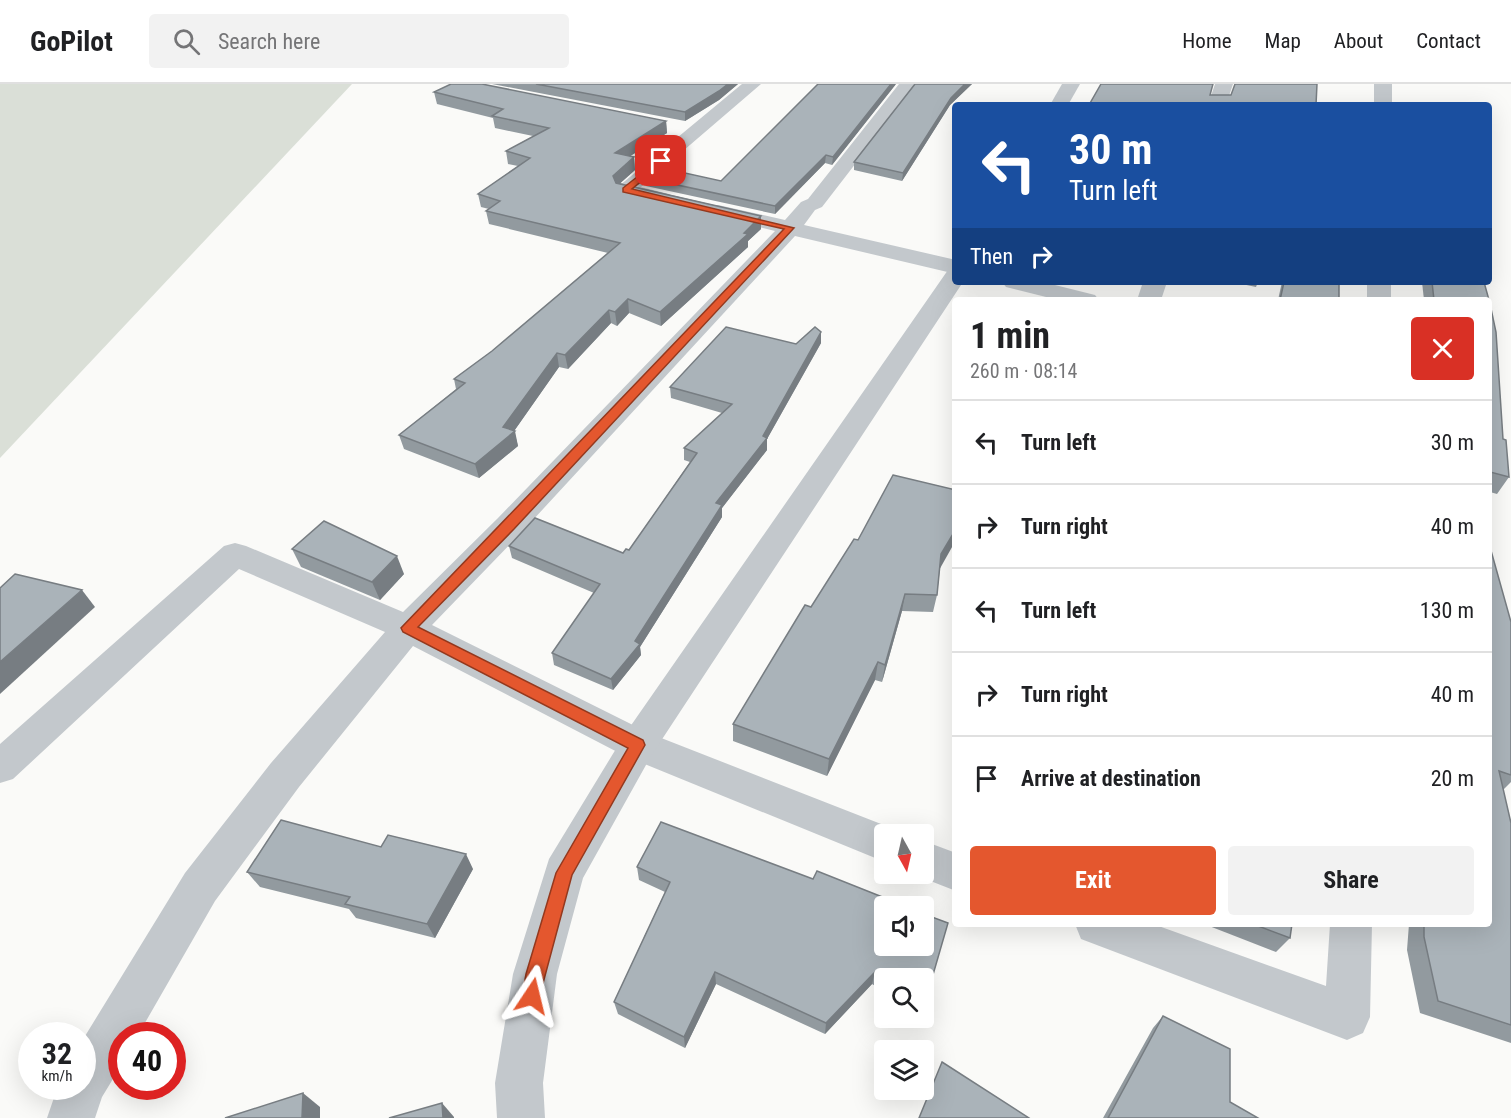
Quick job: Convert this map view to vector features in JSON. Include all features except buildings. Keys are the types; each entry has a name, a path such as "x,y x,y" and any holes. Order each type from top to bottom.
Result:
{"street":[{"path":"681,203 626,190 752,84"},
{"path":"96,1062 200,886 285,775 408,628 509,526 790,228 808,206 815,203 908,84"},
{"path":"1061,102 1071,84"},
{"path":"1217,102 1224,84"},
{"path":"1383,84 1383,102"},
{"path":"673,127 696,131"},
{"path":"702,208 952,266"},
{"path":"521,1118 519,1083 535,974 564,873 638,745 952,281"},
{"path":"1026,285 1075,297"},
{"path":"0,767 235,554 408,628 638,745 874,840"},
{"path":"1104,927 1347,1017 1351,927"},
{"path":"71,1118 77,1100"}],"shaded area":[{"path":"0,84 352,84 0,458"}],"route":[{"path":"532,996 535,974 564,873 638,745 408,628 509,526 790,228 626,190 661,161"}]}
